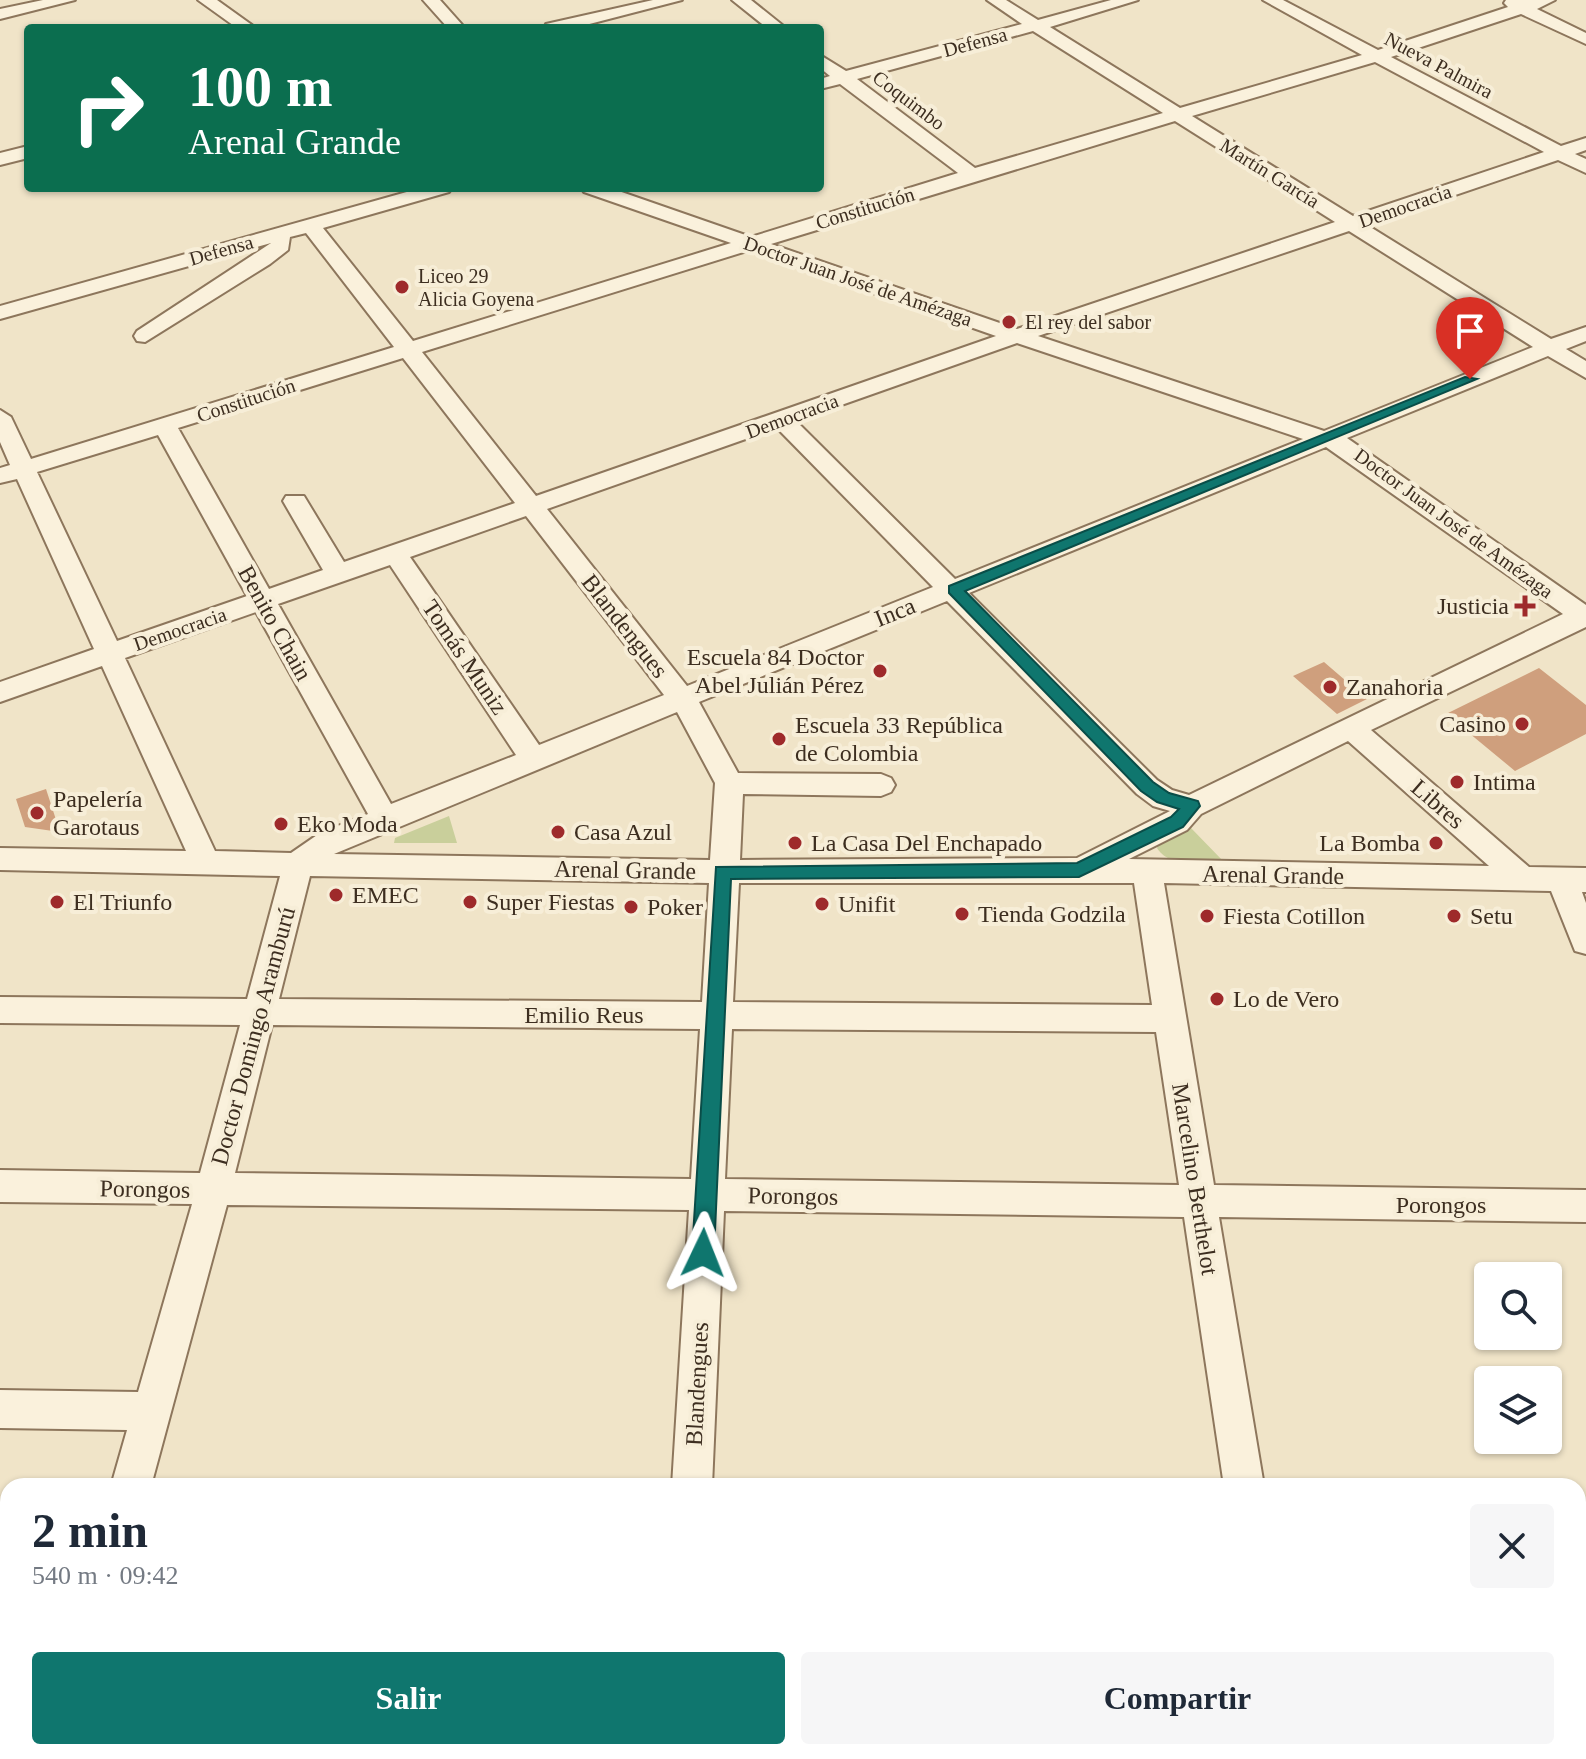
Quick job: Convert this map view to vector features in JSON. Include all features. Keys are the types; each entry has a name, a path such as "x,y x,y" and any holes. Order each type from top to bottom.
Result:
{"street":[{"path":"0,14 67,0"},
{"path":"206,0 242,24"},
{"path":"431,0 453,24"},
{"path":"593,0 620,24"},
{"path":"570,24 674,0"},
{"path":"740,0 773,24"},
{"name":"Martín García","path":"995,0 1586,371"},
{"name":"Defensa","path":"824,83 1130,0"},
{"name":"Nueva Palmira","path":"1271,0 1586,167"},
{"name":"Constitución","path":"12,472 972,175 1376,56 1513,4 1547,0"},
{"path":"1513,4 1586,39"},
{"name":"Coquimbo","path":"824,63 972,175"},
{"name":"Democracia","path":"0,692 1017,336 1586,144"},
{"path":"0,159 24,153"},
{"name":"Defensa","path":"0,313 428,192"},
{"name":"Doctor Juan José de Amézaga","path":"603,192 1017,336 1325,437 1353,450 1585,616"},
{"name":"Blandengues","path":"310,225 681,697 702,727 729,783 692,1478"},
{"path":"145,336 263,260 281,246 280,233"},
{"name":"Inca","path":"298,863 330,841 1586,333"},
{"path":"0,417 12,472 109,654 205,861"},
{"path":"782,420 954,589 1147,787 1163,798 1191,806"},
{"name":"Benito Chain","path":"165,426 385,819"},
{"path":"295,501 339,575"},
{"name":"Tomás Muniz","path":"396,555 534,760"},
{"path":"1079,870 1177,822 1191,806 1585,616"},
{"name":"Libres","path":"1352,729 1524,880"},
{"path":"729,783 881,785"},
{"name":"Arenal Grande","path":"0,859 722,872 1079,870 1574,880"},
{"name":"Doctor Domingo Aramburú","path":"133,1478 213,1191 298,863"},
{"name":"Marcelino Berthelot","path":"1147,872 1243,1478"},
{"path":"1574,880 1586,942"},
{"name":"Emilio Reus","path":"0,1010 1169,1019"},
{"name":"Porongos","path":"0,1186 1586,1206"},
{"path":"0,1409 151,1411"}],"green space":[{"path":"449,816 457,843 394,843 395,838"},
{"path":"1191,828 1224,862 1178,862 1163,855 1157,848 1160,841"}],"building":[{"name":"Zanahoria","path":"1324,662 1367,699 1337,714 1293,676"},
{"name":"Casino","path":"1539,668 1586,705 1586,734 1515,771 1446,714"},
{"name":"Papelería Garotaus","path":"46,789 60,832 25,827 16,799"}],"place":[{"name":"Liceo 29 Alicia Goyena","path":"402,287"},
{"name":"El rey del sabor","path":"1009,322"},
{"name":"Justicia","path":"1525,606"},
{"name":"Escuela 84 Doctor Abel Julián Pérez","path":"880,671"},
{"name":"Zanahoria","path":"1330,687"},
{"name":"Casino","path":"1522,724"},
{"name":"Escuela 33 República de Colombia","path":"779,739"},
{"name":"Intima","path":"1457,782"},
{"name":"Papelería Garotaus","path":"37,813"},
{"name":"Eko Moda","path":"281,824"},
{"name":"Casa Azul","path":"558,832"},
{"name":"La Casa Del Enchapado","path":"795,843"},
{"name":"La Bomba","path":"1436,843"},
{"name":"EMEC","path":"336,895"},
{"name":"El Triunfo","path":"57,902"},
{"name":"Super Fiestas","path":"470,902"},
{"name":"Unifit","path":"822,904"},
{"name":"Poker","path":"631,907"},
{"name":"Tienda Godzila","path":"962,914"},
{"name":"Fiesta Cotillon","path":"1207,916"},
{"name":"Setu","path":"1454,916"},
{"name":"Lo de Vero","path":"1217,999"}],"route":[{"path":"703,1253 722,872 1079,870 1177,822 1191,806 1163,798 1147,787 954,589 1470,379"}]}
